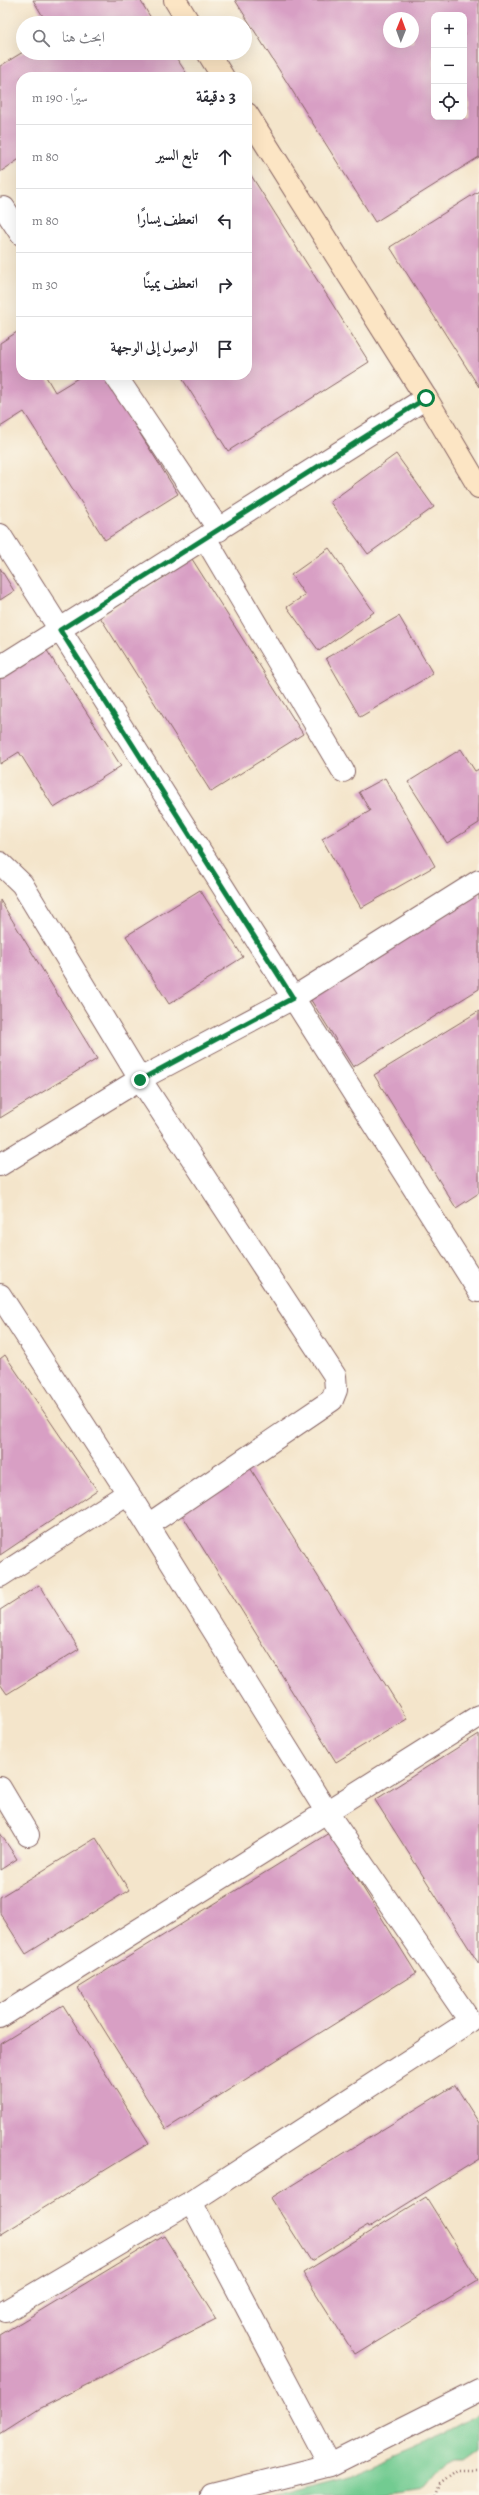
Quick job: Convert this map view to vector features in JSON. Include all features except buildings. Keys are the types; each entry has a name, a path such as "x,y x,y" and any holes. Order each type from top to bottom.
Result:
{"street":[{"path":"175,0 185,16"},
{"path":"212,60 220,72"},
{"path":"252,122 426,398 479,487"},
{"path":"4,208 16,226"},
{"path":"118,380 212,534 342,771"},
{"path":"0,667 426,398"},
{"path":"0,535 479,1291"},
{"path":"0,863 22,884 140,1080 335,1376 336,1390 332,1400 148,1525"},
{"path":"0,1165 140,1080 293,998 479,881"},
{"path":"0,1295 148,1525 326,1810 470,2021 191,2202 6,2311"},
{"path":"0,1576 128,1494"},
{"path":"0,2018 326,1810 479,1716"},
{"path":"0,1788 28,1835"},
{"path":"191,2202 330,2465"},
{"path":"212,2495 330,2465 479,2390"}],"path":[{"path":"436,2495 440,2483 457,2470 479,2470"}],"green space":[{"path":"479,2414 479,2452 465,2462 455,2462 440,2470 425,2488 373,2495 270,2495 350,2474 424,2443"}],"route":[{"path":"140,1080 293,998 60,630 426,398"}]}
